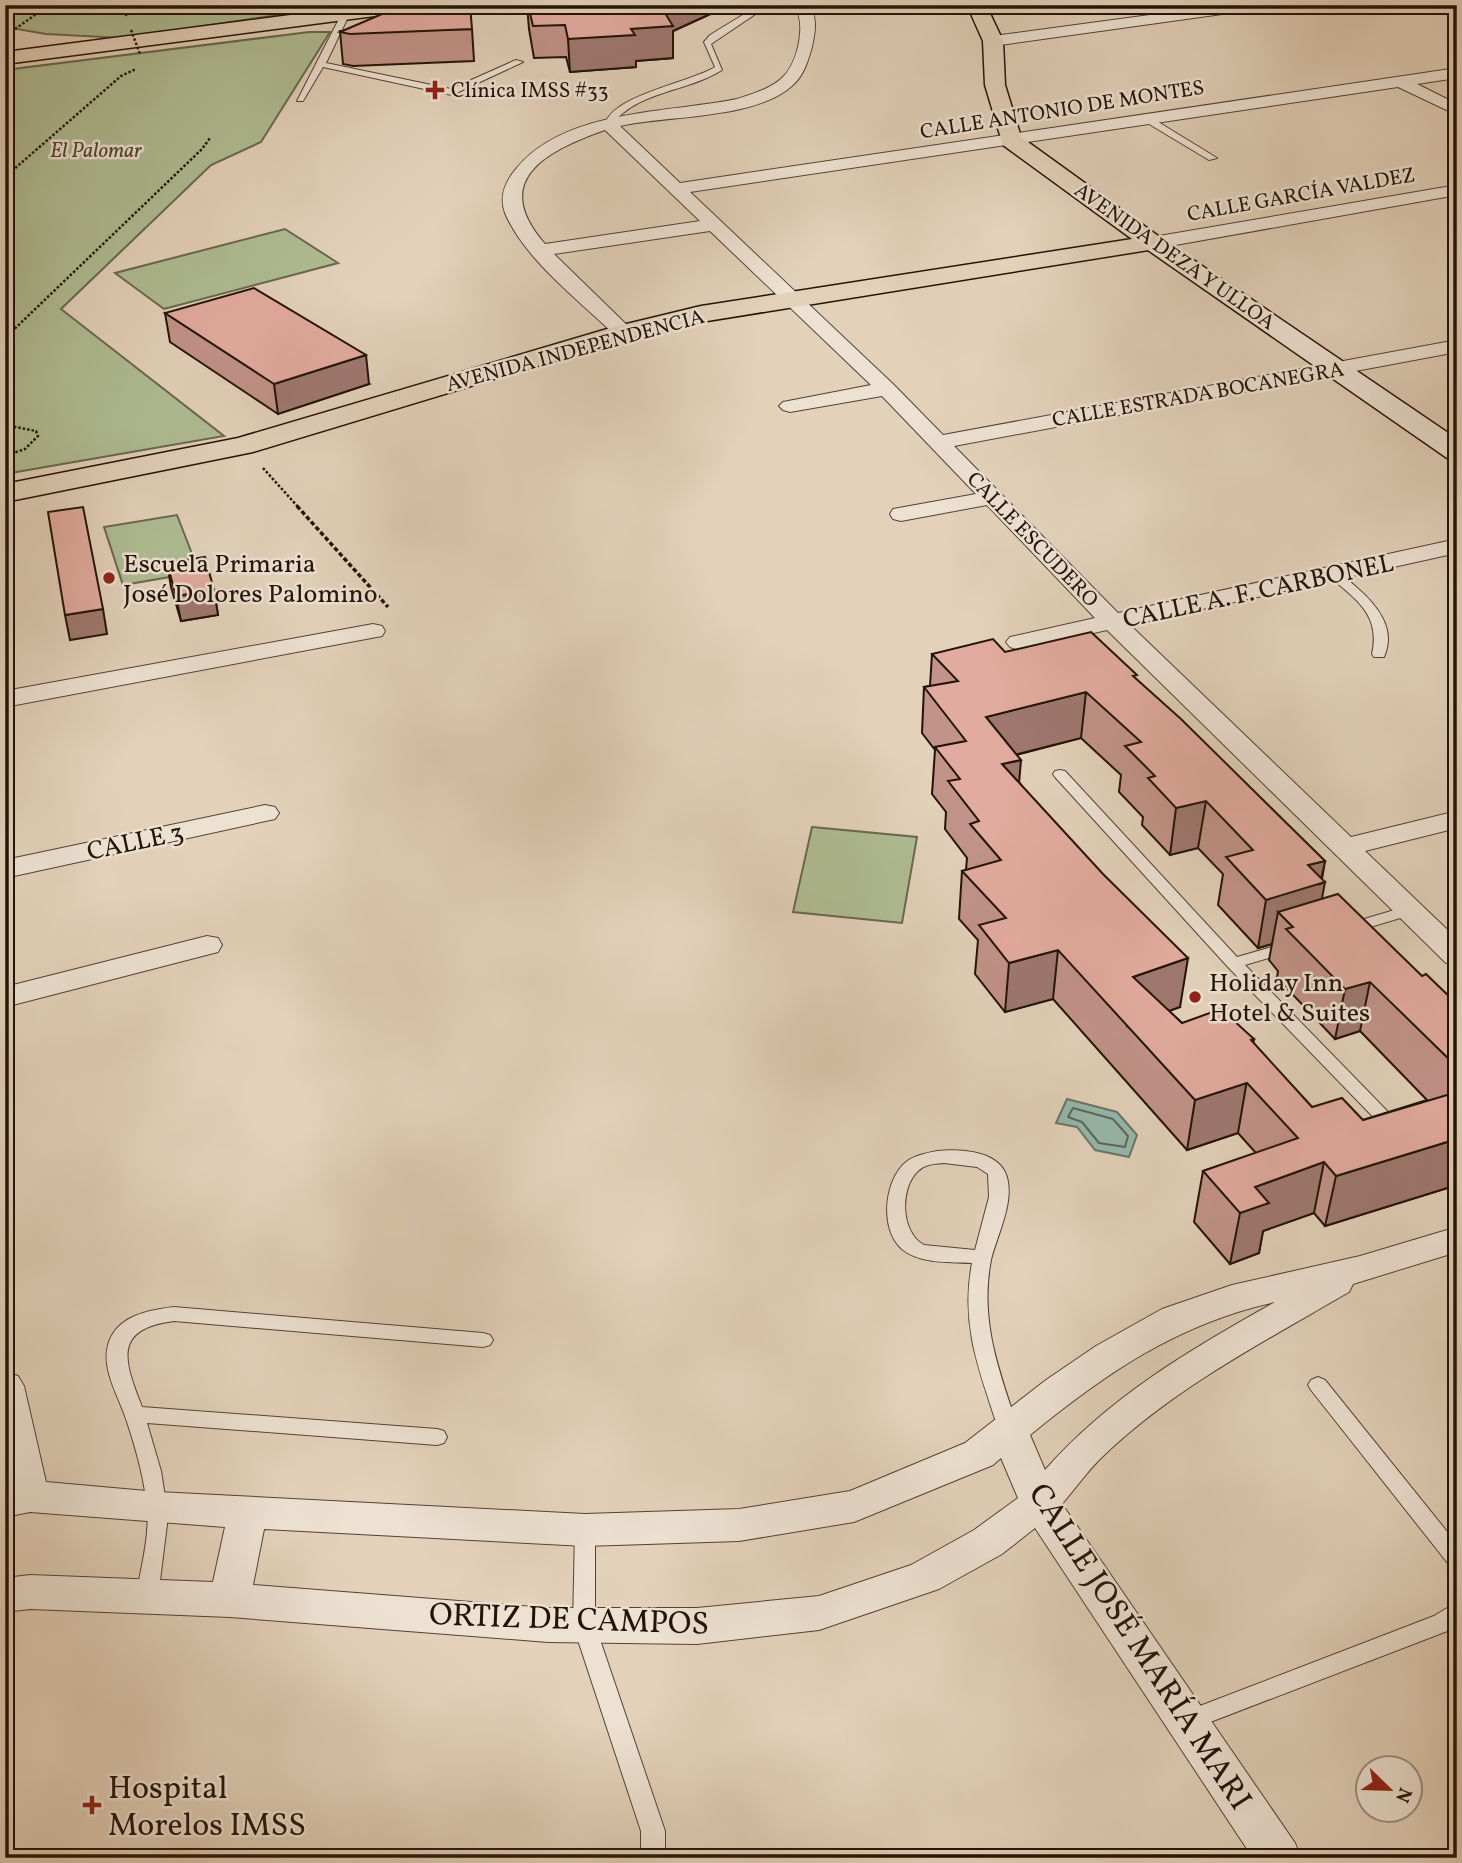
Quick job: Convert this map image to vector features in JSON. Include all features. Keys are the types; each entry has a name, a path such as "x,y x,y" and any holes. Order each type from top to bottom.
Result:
{"main road":[{"path":"5,58 99,47 342,10 377,15 413,5"},
{"path":"976,5 993,41 995,85 1011,140"},
{"path":"14,33 99,47"},
{"name":"AVENIDA DEZA Y ULLOA","path":"1011,140 1153,243 1457,452"},
{"name":"AVENIDA INDEPENDENCIA","path":"5,493 243,446 623,332 701,314 1153,243"}],"street":[{"path":"623,332 541,250 514,213 509,198 515,178 548,150 572,137 608,124 733,104 783,85 797,70 809,30 806,11 801,5"},
{"path":"993,41 1258,5"},
{"name":"CALLE ANTONIO DE MONTES","path":"674,189 1457,73"},
{"path":"1401,82 1457,110"},
{"name":"CALLE ESCUDERO","path":"608,124 887,389 1113,622 1457,956"},
{"name":"CALLE GARCÍA VALDEZ","path":"1153,243 1457,190"},
{"path":"541,250 713,225"},
{"name":"CALLE ESTRADA BOCANEGRA","path":"938,442 1457,346"},
{"path":"790,406 887,389"},
{"path":"901,514 991,498"},
{"name":"CALLE A. F. CARBONEL","path":"1018,642 1457,546"},
{"path":"5,699 373,631"},
{"name":"CALLE 3","path":"5,869 265,813"},
{"path":"1347,847 1457,819"},
{"path":"5,997 207,944"},
{"name":"ORTIZ DE CAMPOS","path":"18,1499 585,1530 739,1525 855,1506 979,1454 1059,1390 1109,1356 1175,1319 1232,1298 1360,1269 1457,1239"},
{"name":"ORTIZ DE CAMPOS","path":"5,1595 30,1592 230,1600 548,1625 697,1626 819,1613 925,1577 988,1542 1040,1503 1086,1449 1152,1394 1218,1351 1360,1269"},
{"path":"5,1386 18,1499"},
{"name":"CALLE JOSÉ MARÍA MARI","path":"1009,1431 1040,1503 1279,1858"},
{"path":"230,1600 248,1512"}],"lane":[{"path":"608,124 611,114 633,100 690,85 709,77 719,68 707,44 713,37 765,5"},
{"path":"300,99 321,64 342,10"},
{"path":"321,64 452,92 519,62"},
{"path":"1147,119 1212,158"},
{"path":"1333,573 1379,618 1383,642 1379,654"},
{"path":"1060,774 1234,963 1385,1119"},
{"path":"1335,933 1411,910"},
{"path":"1234,963 1310,940"},
{"path":"983,1257 921,1251 909,1245 901,1236 897,1205 901,1178 915,1163 938,1156 963,1157 985,1162 994,1169 998,1178 997,1206 983,1257 976,1312 979,1335 1009,1431"},
{"path":"147,1597 158,1508 135,1413 118,1371 117,1356 123,1334 141,1319 174,1314 483,1340"},
{"path":"1318,1385 1457,1560"},
{"path":"135,1413 438,1437"},
{"path":"585,1530 584,1625 653,1830 653,1858"},
{"path":"1187,1721 1442,1623 1457,1611"}],"path":[{"path":"14,33 48,5"},
{"path":"131,30 140,54"},
{"path":"5,177 121,76 134,70"},
{"path":"5,338 202,149 210,138"},
{"path":"5,425 29,428 36,431 38,436 25,449 5,456"},
{"path":"243,446 392,611 386,624 373,631"}],"green space":[{"path":"5,5 297,5 284,13 271,16 122,38 46,34 5,27"},
{"name":"El Palomar","path":"309,32 330,32 261,142 211,165 61,309 224,436 5,474 5,70"},
{"path":"285,229 338,263 164,309 115,273"},
{"path":"177,515 199,572 123,585 104,527"},
{"path":"812,827 917,837 902,923 793,912"}],"water":[{"path":"1067,1099 1117,1112 1137,1135 1129,1157 1095,1150 1077,1127 1056,1123"}],"building":[{"path":"403,5 470,5 472,29 350,34 340,32"},
{"path":"528,5 660,5 673,26 631,29 635,35 568,39 565,25 533,26"},
{"path":"254,288 366,355 274,384 165,313"},
{"path":"83,507 103,609 65,615 48,512"},
{"path":"205,557 214,590 176,596 167,563"},
{"path":"1091,632 1325,861 1308,865 1325,882 1266,900 1226,857 1253,850 1206,801 1176,808 1148,778 1155,776 1125,746 1141,742 1086,692 986,717 1021,760 1002,764 1103,874 1188,958 1133,977 1182,1023 1221,1009 1254,1039 1251,1040 1312,1107 1342,1098 1363,1120 1457,1092 1457,1139 1336,1176 1324,1162 1255,1187 1269,1203 1240,1213 1203,1171 1298,1138 1247,1083 1195,1100 1058,950 1009,963 979,925 1006,918 962,871 1001,860 970,824 979,821 948,781 960,779 935,747 966,741 924,687 958,681 932,654 993,639 1005,652"},
{"path":"1338,894 1422,976 1426,974 1457,1004 1457,1067 1370,982 1345,989 1286,929 1293,927 1278,912"}],"place":[{"name":"Clínica IMSS #33","path":"435,90"},
{"name":"Escuela Primaria José Dolores Palomino","path":"109,578"},
{"name":"Holiday Inn Hotel & Suites","path":"1195,997"},
{"name":"Hospital Morelos IMSS","path":"92,1805"}]}
